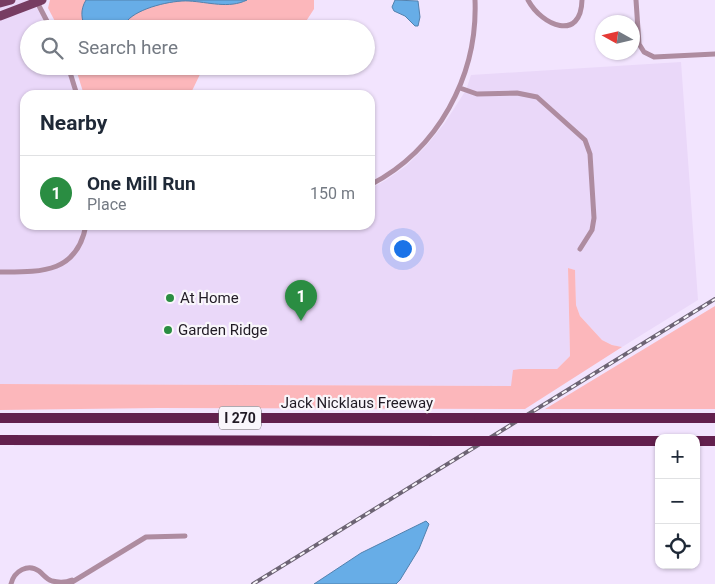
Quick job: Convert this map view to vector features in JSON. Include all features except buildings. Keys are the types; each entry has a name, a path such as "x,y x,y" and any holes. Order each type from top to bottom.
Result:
{"highway":[{"name":"Jack Nicklaus Freeway","path":"0,418 715,418"},
{"name":"I 270","path":"0,440 655,441"},
{"path":"700,441 715,441"}],"main road":[{"path":"0,3 11,0"},
{"path":"0,16 38,1"}],"street":[{"path":"375,182 402,165 425,143 460,88 470,56 474,31 475,0"},
{"path":"528,0 540,17 559,26 570,24 578,19 582,11 582,0"},
{"path":"636,0 639,44 644,52 654,56 715,54"},
{"path":"38,1 47,20"},
{"path":"71,75 75,90"},
{"path":"460,88 478,94 516,92 537,97 585,140 590,154 594,218 592,230 580,249"},
{"path":"0,272 41,272 60,265 76,252 84,230"},
{"path":"70,584 146,537 185,536"},
{"path":"11,584 14,575 23,569 34,569 53,582 64,583 75,580"},
{"path":"43,575 46,584"}],"shaded area":[{"path":"0,0 36,0 46,20 20,20 20,75 71,75 75,90 20,90 20,230 375,230 375,186 406,166 426,146 444,124 466,90 471,75 681,62 698,300 622,347 602,340 580,316 576,305 575,270 568,268 570,356 557,369 520,369 512,386 0,384"},
{"path":"50,0 314,0 314,9 307,20 54,20 48,8"},
{"path":"78,75 200,75 192,90 82,90"},
{"path":"568,268 575,270 576,305 580,316 602,340 622,347 525,409 158,408 0,410 0,384 511,386 513,370 557,369 570,356"},
{"path":"715,306 715,409 545,409"}],"water":[{"path":"86,0 247,0 226,5 189,1 165,3 139,12 129,20 83,20 83,7"},
{"path":"395,0 418,1 420,17 418,26 415,26 405,16 394,11 392,7"},
{"path":"426,521 429,524 419,549 396,584 314,584 361,553"}],"railway":[{"path":"253,584 715,299"}],"place":[{"name":"At Home","path":"170,298"},
{"name":"One Mill Run","path":"301,321"},
{"name":"Garden Ridge","path":"168,330"}]}
